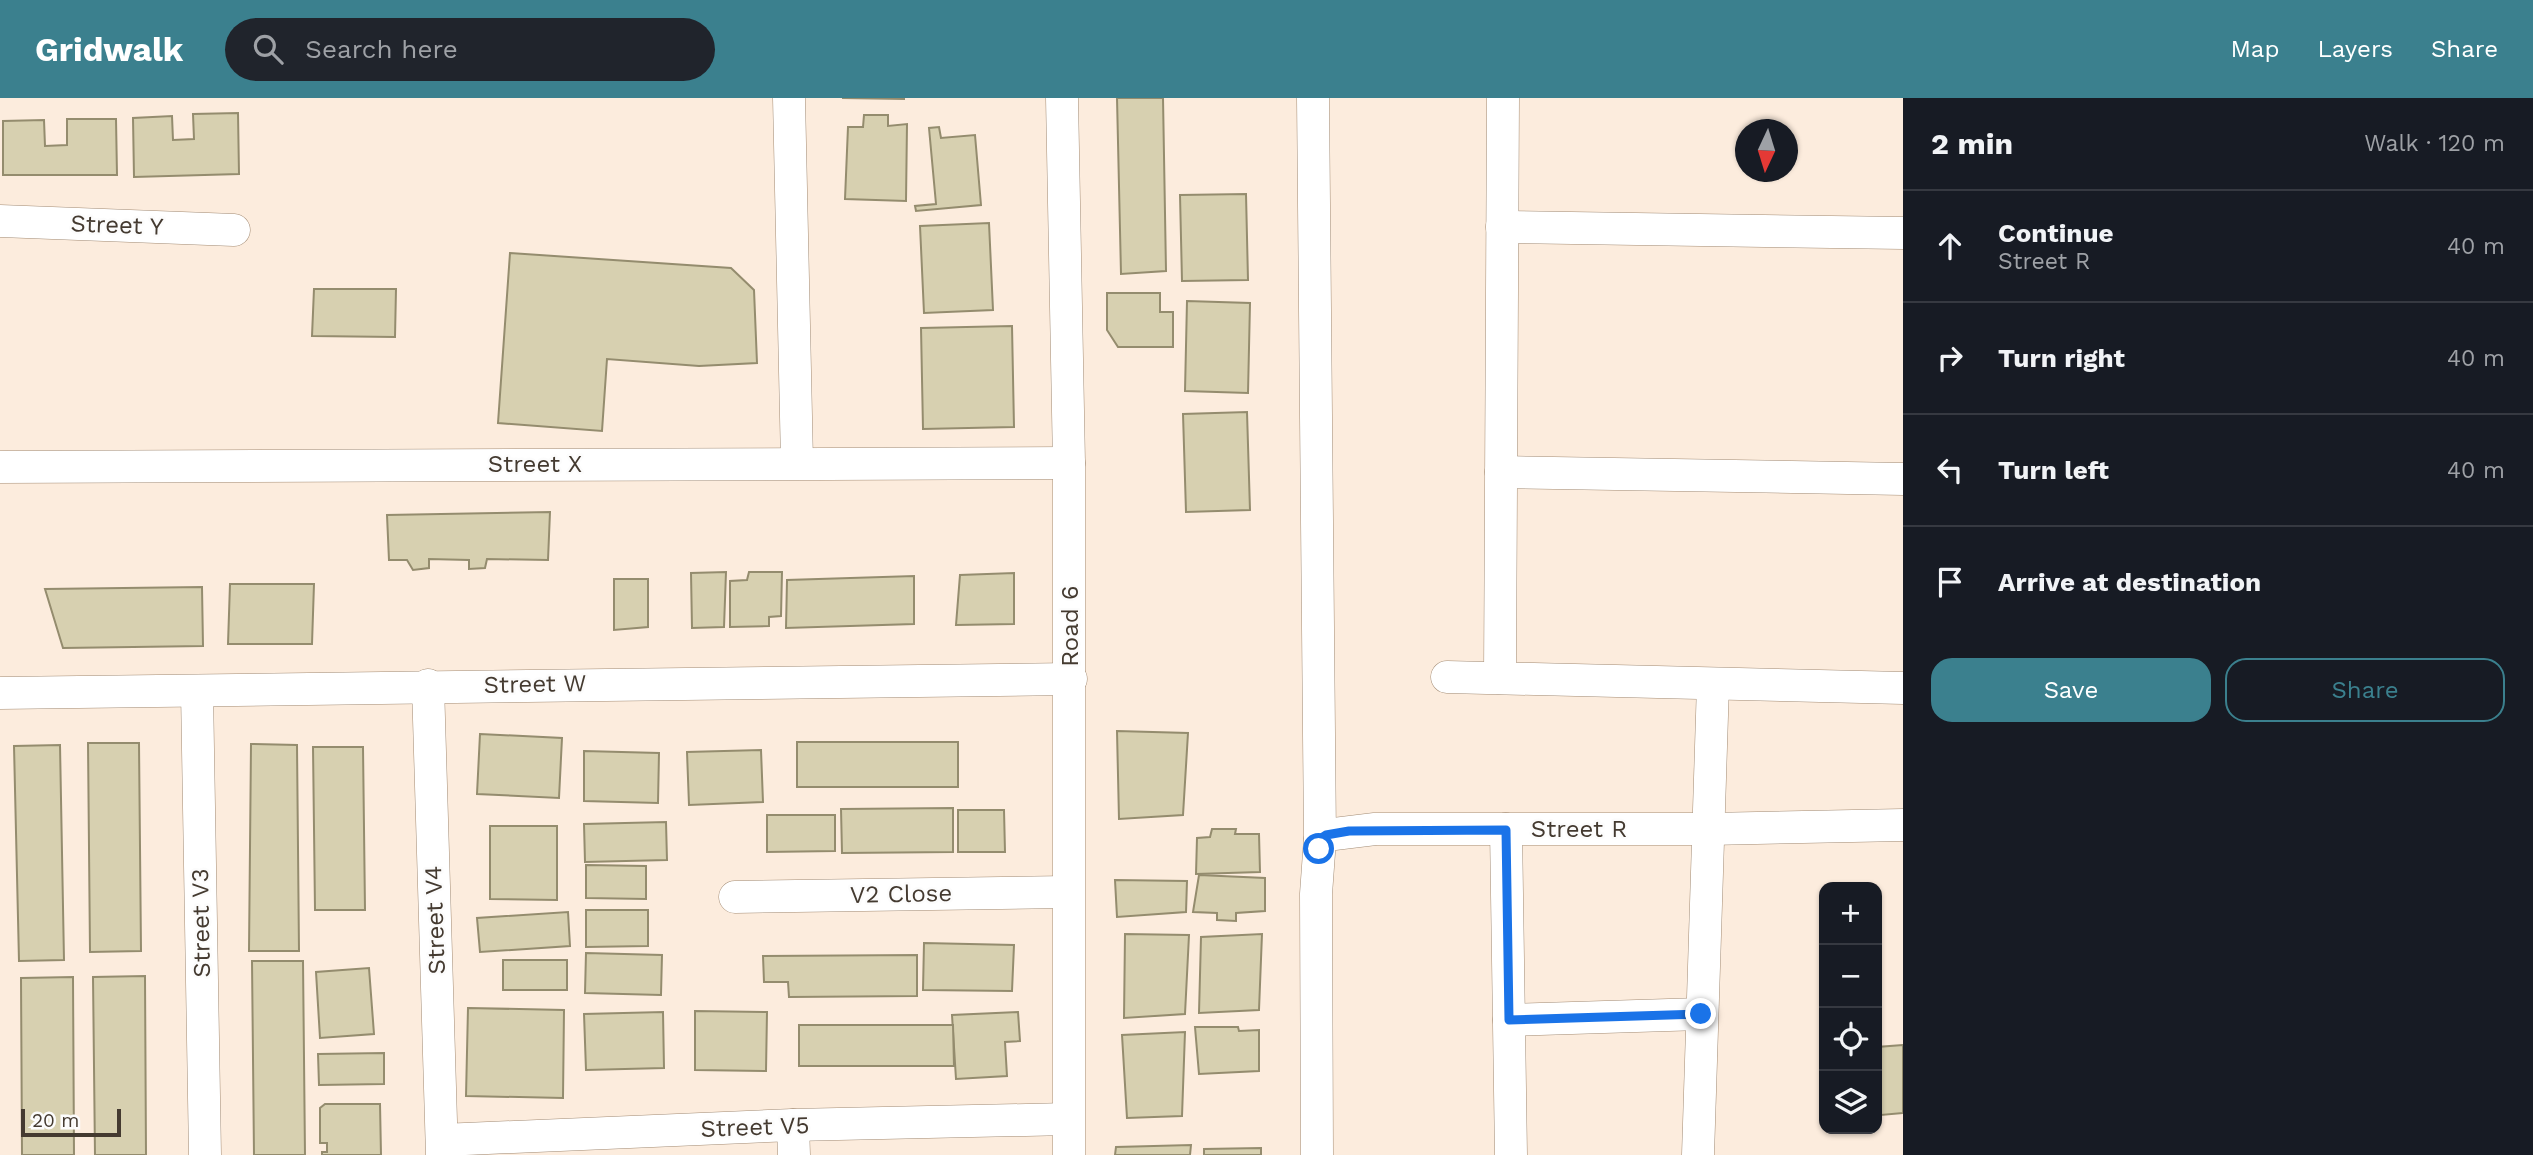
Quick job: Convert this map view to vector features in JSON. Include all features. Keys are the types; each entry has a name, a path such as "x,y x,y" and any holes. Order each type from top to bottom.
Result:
{"street":[{"path":"789,98 797,462"},
{"name":"Road 6","path":"1062,98 1071,679 1067,892 1069,1155"},
{"path":"1313,98 1320,839 1315,935 1317,1155"},
{"path":"1500,678 1503,98"},
{"name":"Street Y","path":"0,221 234,230"},
{"path":"1503,227 1903,233"},
{"name":"Street X","path":"0,467 1069,463"},
{"path":"1501,472 1903,479"},
{"path":"1447,677 1903,688"},
{"name":"Street W","path":"0,693 428,685 1071,679"},
{"path":"1698,1155 1713,684"},
{"name":"Street V4","path":"428,685 442,1147"},
{"name":"Street V3","path":"197,691 205,1155"},
{"name":"Street R","path":"1320,839 1326,835 1375,829 1709,829 1903,825"},
{"path":"1506,830 1511,1155"},
{"name":"V2 Close","path":"735,897 1067,892"},
{"path":"1509,1020 1701,1014"},
{"name":"Street V5","path":"442,1147 794,1140 1069,1119"}],"building":[{"path":"842,98 904,98 904,99"},
{"path":"1117,98 1163,98 1166,271 1121,274"},
{"path":"238,113 239,174 134,177 133,118 172,116 173,140 194,139 193,114"},
{"path":"864,115 888,115 888,126 907,124 906,201 845,199 848,127 863,127"},
{"path":"67,119 116,119 117,175 3,175 3,121 44,120 45,146 67,145"},
{"path":"939,127 941,138 975,135 981,205 916,211 915,206 936,204 929,128"},
{"path":"1246,194 1248,280 1182,281 1180,195"},
{"path":"989,223 993,310 924,313 920,226"},
{"path":"510,253 731,268 754,290 757,363 699,366 607,359 602,431 498,423"},
{"path":"314,289 396,289 395,337 312,336"},
{"path":"1107,293 1160,293 1160,312 1173,312 1173,347 1118,347 1107,330"},
{"path":"1187,301 1250,303 1248,393 1185,391"},
{"path":"1012,326 1014,427 923,429 921,328"},
{"path":"1247,412 1250,510 1186,512 1183,414"},
{"path":"550,512 548,560 487,559 485,568 469,569 469,560 429,559 429,568 413,570 407,560 389,560 387,515"},
{"path":"726,572 724,627 692,628 691,573"},
{"path":"749,572 782,572 781,616 769,617 769,626 730,627 730,581 747,580"},
{"path":"1014,573 1014,624 956,625 960,575"},
{"path":"914,576 914,624 786,628 787,580"},
{"path":"614,579 648,579 648,627 614,630"},
{"path":"230,584 314,584 312,644 228,644"},
{"path":"202,587 203,646 63,648 45,589"},
{"path":"1117,731 1188,733 1183,815 1119,819"},
{"path":"480,734 562,738 559,798 477,794"},
{"path":"797,742 958,742 958,787 797,787"},
{"path":"88,743 139,743 141,951 90,952"},
{"path":"251,744 297,745 299,951 249,951"},
{"path":"60,745 64,960 19,961 14,746"},
{"path":"313,747 363,747 365,910 315,910"},
{"path":"761,750 763,802 689,805 687,752"},
{"path":"584,751 659,753 658,803 584,801"},
{"path":"953,808 953,852 842,853 841,809"},
{"path":"958,810 1004,810 1005,852 958,852"},
{"path":"767,815 835,815 835,851 767,852"},
{"path":"666,822 667,860 585,862 584,824"},
{"path":"490,826 557,826 557,900 490,899"},
{"path":"1212,829 1236,829 1235,834 1259,834 1260,872 1196,874 1197,838 1210,837"},
{"path":"586,865 646,866 646,899 586,898"},
{"path":"1199,875 1265,878 1265,911 1236,913 1236,921 1217,920 1217,913 1193,912"},
{"path":"1115,880 1187,881 1186,912 1117,917"},
{"path":"586,910 648,910 648,946 586,947"},
{"path":"568,912 570,946 480,952 477,918"},
{"path":"1125,934 1189,935 1185,1014 1124,1018"},
{"path":"1262,934 1259,1010 1199,1013 1201,937"},
{"path":"924,943 1014,945 1012,991 923,990"},
{"path":"586,953 662,955 661,995 585,993"},
{"path":"917,955 917,996 789,997 788,982 764,982 763,956"},
{"path":"503,960 567,960 567,990 503,990"},
{"path":"252,961 303,961 305,1155 254,1155"},
{"path":"369,968 374,1034 320,1038 316,972"},
{"path":"145,976 146,1155 95,1155 93,977"},
{"path":"73,977 74,1155 22,1155 21,978"},
{"path":"468,1008 564,1010 563,1098 466,1096"},
{"path":"695,1011 767,1012 766,1071 695,1070"},
{"path":"663,1012 664,1068 586,1070 584,1014"},
{"path":"1018,1012 1020,1041 1005,1042 1007,1076 956,1079 952,1015"},
{"path":"799,1025 953,1025 954,1066 799,1066"},
{"path":"1195,1027 1259,1030 1259,1071 1199,1074"},
{"path":"1185,1032 1182,1116 1127,1118 1122,1035"},
{"path":"1903,1045 1903,1113 1882,1115 1882,1047"},
{"path":"384,1053 384,1084 319,1085 318,1054"},
{"path":"325,1104 380,1104 381,1155 322,1155 322,1152 327,1152 327,1143 320,1143 320,1108"},
{"path":"1191,1145 1190,1155 1115,1155 1116,1147"},
{"path":"1261,1148 1261,1155 1204,1155 1204,1149"}],"route":[{"path":"1319,849 1320,839 1326,835 1349,831 1457,828 1506,830 1509,1020 1701,1014"}]}
